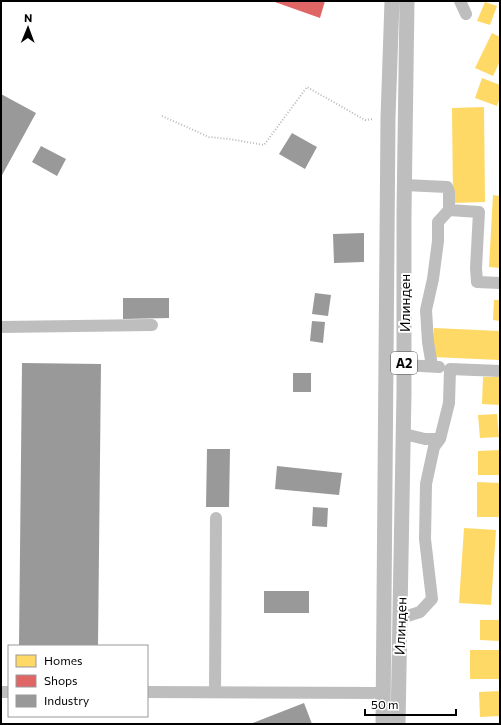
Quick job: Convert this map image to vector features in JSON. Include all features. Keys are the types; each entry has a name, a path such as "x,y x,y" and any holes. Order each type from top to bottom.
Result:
{"main road":[{"name":"Илинден","path":"383,724 388,118 392,1"},
{"name":"Илинден","path":"398,724 404,434 404,185 407,1"}],"street":[{"path":"460,1 466,14"},
{"path":"404,185 447,187 449,192 449,210 438,222 438,241 433,279 426,310 428,342 432,366"},
{"path":"449,210 478,212 477,282 500,283"},
{"path":"1,327 152,325"},
{"path":"404,366 432,366 450,369 500,371"},
{"path":"400,618 420,612 432,599 425,539 426,484 434,447 440,439 449,403 450,369"},
{"path":"404,434 425,439 440,439"},
{"path":"215,692 216,518"},
{"path":"148,692 383,693"}],"path":[{"path":"162,116 209,138 229,139 264,145 307,87 365,120 388,118"}],"building: Homes":[{"path":"485,2 497,6 490,25 477,21"},
{"path":"492,33 500,37 500,61 493,76 475,68"},
{"path":"482,78 500,85 500,98 497,106 475,98"},
{"path":"484,107 485,202 453,203 452,108"},
{"path":"493,195 500,196 500,268 489,267"},
{"path":"494,300 500,300 500,321 493,320"},
{"path":"434,328 500,331 500,360 432,357"},
{"path":"483,377 500,377 500,405 482,404"},
{"path":"497,414 499,437 480,438 478,415"},
{"path":"500,450 500,475 478,475 478,451"},
{"path":"477,482 500,483 500,517 477,517"},
{"path":"464,528 496,530 491,605 459,603"},
{"path":"480,620 500,620 500,641 480,640"},
{"path":"470,650 500,650 500,679 470,679"},
{"path":"500,691 500,716 480,717 479,692"}],"building: Shops":[{"path":"272,1 325,1 320,18"}],"building: Industry":[{"path":"1,94 36,113 1,177"},
{"path":"292,133 317,147 305,169 279,154"},
{"path":"41,146 66,159 57,176 32,162"},
{"path":"364,233 364,262 334,263 333,234"},
{"path":"315,293 331,295 328,316 312,314"},
{"path":"123,298 169,298 169,318 123,319"},
{"path":"312,321 325,322 323,343 310,341"},
{"path":"22,363 101,364 98,645 19,645"},
{"path":"293,373 311,373 311,392 293,392"},
{"path":"207,449 230,449 229,507 206,507"},
{"path":"277,466 342,473 339,495 275,489"},
{"path":"313,507 328,508 327,527 312,526"},
{"path":"264,591 309,591 309,613 264,613"},
{"path":"304,703 312,724 250,724"}]}
